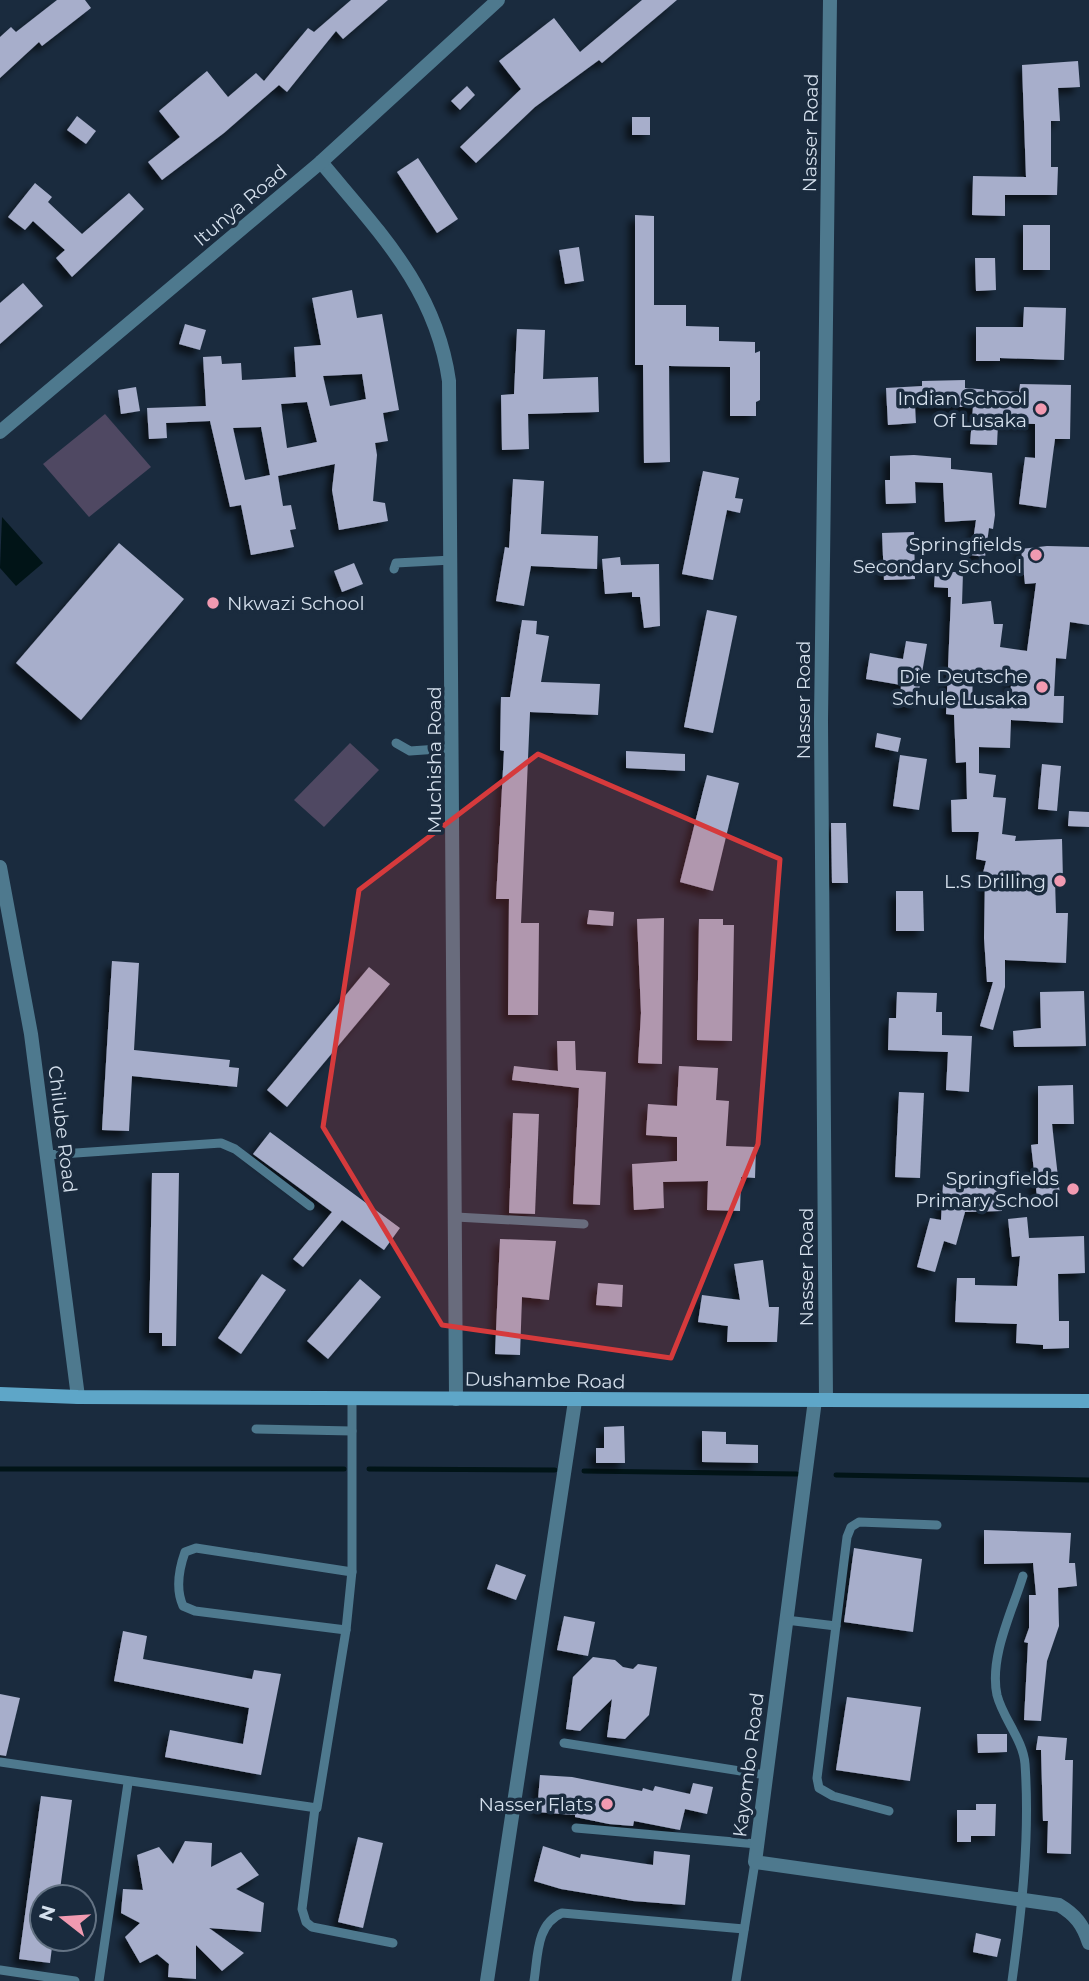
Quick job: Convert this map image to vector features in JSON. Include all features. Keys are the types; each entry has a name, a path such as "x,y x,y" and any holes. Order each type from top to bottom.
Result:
{"street":[{"name":"Itunya Road","path":"0,432 321,162 498,0"},
{"name":"Nasser Road","path":"821,1400 821,721 830,0"},
{"name":"Muchisha Road","path":"321,162 397,255 430,309 440,333 449,381 456,1399"},
{"name":"Chilube Road","path":"0,867 29,1022 78,1397"},
{"name":"Dushambe Road","path":"0,1394 575,1401 1089,1401"},
{"name":"Kayombo Road","path":"821,1400 786,1620 755,1862 1059,1905 1073,1913 1084,1926 1089,1943"},
{"path":"487,1981 575,1401"}],"lane":[{"path":"394,569 396,563 452,560"},
{"path":"396,743 410,751 453,748"},
{"path":"47,1155 221,1143 235,1149 310,1206"},
{"path":"456,1217 584,1224"},
{"path":"352,1397 352,1571 346,1630 318,1806 315,1808 302,1909 306,1922 312,1927 393,1943"},
{"path":"256,1429 352,1431"},
{"path":"889,1811 834,1796 819,1788 817,1778 847,1537 851,1527 859,1522 937,1525"},
{"path":"346,1630 195,1611 183,1606 179,1596 180,1569 185,1552 196,1548 352,1571"},
{"path":"1012,1981 1023,1899 1025,1760 998,1697 996,1676 999,1656 1023,1576"},
{"path":"786,1620 836,1626"},
{"path":"564,1743 766,1775"},
{"path":"0,1762 128,1783 315,1808"},
{"path":"99,1981 128,1783"},
{"path":"576,1828 757,1844"},
{"path":"736,1981 755,1862"},
{"path":"534,1981 541,1932 550,1918 562,1913 744,1929"},
{"path":"0,1970 75,1981"}],"highlighted area":[{"path":"538,754 780,859 758,1144 671,1358 442,1325 323,1127 359,890"}],"shaded area":[{"path":"105,414 151,467 89,517 43,464"},
{"path":"2,517 43,563 16,586 0,568"},
{"path":"350,743 379,770 324,827 294,800"}],"building":[{"path":"57,0 85,0 91,8 42,46 39,42 0,78 0,37 11,27 16,32"},
{"path":"351,0 388,0 343,39 336,31 287,92 279,85 224,133 162,180 148,162 180,137 159,111 207,71 228,97 256,73 264,81 308,28 314,32"},
{"path":"642,0 677,0 602,63 599,60 535,107 476,163 460,147 521,89 499,61 554,18 580,52"},
{"path":"1078,61 1080,87 1058,88 1060,121 1051,121 1051,167 1058,167 1057,195 1005,195 1005,216 972,215 973,176 1026,177 1022,65"},
{"path":"467,86 475,95 460,110 451,101"},
{"path":"77,116 96,131 86,144 67,130"},
{"path":"632,117 650,117 650,135 632,135"},
{"path":"418,158 458,219 437,233 397,172"},
{"path":"35,183 52,197 48,202 82,234 129,193 144,209 72,277 56,258 65,250 33,221 25,230 8,217"},
{"path":"635,215 654,216 654,305 686,305 686,326 719,327 719,341 755,342 755,353 760,351 760,400 756,402 756,416 730,416 730,367 669,366 670,462 644,463 643,365 635,365"},
{"path":"1023,225 1050,225 1050,270 1023,270"},
{"path":"579,247 584,281 565,284 559,250"},
{"path":"975,258 995,258 996,290 976,291"},
{"path":"23,283 43,306 0,344 0,303"},
{"path":"352,290 357,318 382,314 399,410 383,413 388,441 375,443 377,455 373,501 385,503 388,521 339,530 332,490 335,464 278,476 283,506 291,505 296,529 290,530 294,547 251,555 241,505 230,507 210,421 166,423 167,438 149,439 147,408 206,406 203,357 221,356 222,364 241,363 242,380 296,377 294,347 321,345 312,298","holes":["362,374 366,399 330,406 323,376","307,402 317,442 287,448 281,404","261,427 270,475 245,480 233,428"]},
{"path":"1024,307 1066,308 1064,360 1000,358 1000,361 976,361 976,327 1023,327"},
{"path":"185,324 206,330 200,350 179,344"},
{"path":"517,329 545,330 543,379 598,377 599,412 528,414 529,449 502,450 501,395 514,394"},
{"path":"965,380 965,388 1019,392 1020,384 1071,385 1070,439 1055,439 1046,508 1019,504 1025,457 1035,458 1035,424 998,423 997,445 970,444 973,407 915,407 916,423 888,425 886,388 922,386 922,381"},
{"path":"136,387 140,411 121,414 118,390"},
{"path":"890,456 951,458 951,469 992,473 995,515 993,529 989,528 985,557 971,555 976,520 945,522 943,483 915,482 916,503 886,504 885,480 890,480"},
{"path":"703,471 739,478 735,498 743,499 740,513 727,510 713,580 682,574"},
{"path":"513,479 544,481 541,534 598,536 597,569 531,566 524,606 496,601 505,547 509,548"},
{"path":"914,532 915,579 884,580 882,533"},
{"path":"119,543 184,599 81,720 16,663"},
{"path":"1047,546 1089,547 1089,625 1070,622 1066,659 1056,658 1054,696 1064,696 1063,723 1011,720 1010,748 979,747 979,773 996,775 993,797 1006,798 1002,834 1016,836 1015,841 1062,839 1063,881 1055,881 1056,913 1068,913 1066,963 1005,960 1005,987 993,1030 980,1026 993,982 987,982 984,938 985,878 982,877 986,861 976,859 979,832 952,832 951,800 967,799 966,762 956,763 954,715 946,714 951,597 948,597 948,588 934,587 935,572 963,572 962,604 991,601 994,624 1003,624 1000,647 1027,651 1036,583 1025,584 1021,549","holes":["973,670 1012,674 1009,708 972,707"]},
{"path":"620,557 621,565 659,564 660,626 644,628 640,597 632,597 632,592 605,594 602,559"},
{"path":"354,563 363,584 342,592 334,571"},
{"path":"707,610 737,616 713,733 684,727"},
{"path":"522,620 537,621 536,634 549,636 541,682 600,684 598,715 530,712 521,923 539,923 538,1015 508,1015 509,899 496,899 504,751 500,750 501,697 510,697"},
{"path":"906,641 927,644 916,707 900,706 901,685 866,679 870,653 903,659"},
{"path":"877,733 901,738 898,752 875,747"},
{"path":"626,751 685,754 685,771 626,768"},
{"path":"900,755 927,759 919,810 893,806"},
{"path":"1042,764 1061,766 1057,811 1038,809"},
{"path":"707,775 739,783 713,891 680,882"},
{"path":"1069,811 1089,812 1089,827 1068,826"},
{"path":"831,823 846,823 848,883 832,883"},
{"path":"896,891 923,891 924,931 896,931"},
{"path":"589,910 614,912 613,926 587,924"},
{"path":"664,918 662,1064 638,1063 641,1013 637,919"},
{"path":"699,919 723,919 723,925 734,925 732,1041 697,1040"},
{"path":"112,961 139,963 134,1050 230,1060 229,1067 239,1068 237,1087 132,1076 129,1131 102,1130"},
{"path":"369,967 390,984 287,1107 267,1090"},
{"path":"1084,991 1086,1046 1014,1047 1013,1031 1041,1028 1040,992"},
{"path":"897,992 937,993 936,1012 942,1012 942,1035 972,1036 969,1092 946,1090 948,1052 888,1050 889,1018 896,1018"},
{"path":"557,1041 575,1041 576,1070 606,1072 600,1205 573,1204 579,1088 512,1080 514,1066 558,1071"},
{"path":"679,1066 718,1068 716,1100 729,1101 726,1146 756,1147 755,1178 741,1177 740,1211 707,1210 708,1181 663,1182 664,1208 634,1210 632,1164 677,1161 677,1137 646,1135 648,1104 677,1106"},
{"path":"1073,1085 1074,1124 1052,1124 1060,1195 1037,1197 1031,1145 1038,1144 1038,1086"},
{"path":"899,1092 924,1093 920,1178 895,1177"},
{"path":"513,1113 539,1114 535,1214 509,1213"},
{"path":"270,1132 400,1228 384,1250 342,1220 303,1267 293,1259 332,1212 253,1154"},
{"path":"152,1173 179,1173 176,1346 162,1346 162,1333 149,1333"},
{"path":"955,1178 969,1179 969,1183 1001,1182 1002,1211 965,1212 956,1245 944,1241 935,1272 917,1267 930,1218 941,1220 943,1184 955,1185"},
{"path":"1027,1217 1029,1238 1084,1236 1085,1273 1058,1274 1059,1321 1069,1321 1069,1348 1043,1349 1043,1345 1016,1343 1017,1324 955,1322 957,1278 975,1278 975,1285 1017,1286 1020,1256 1012,1257 1008,1219"},
{"path":"500,1239 556,1241 549,1300 522,1297 520,1355 495,1354"},
{"path":"763,1260 769,1307 779,1307 777,1342 727,1342 728,1326 698,1322 702,1295 740,1300 734,1264"},
{"path":"262,1274 286,1290 241,1354 218,1338"},
{"path":"360,1279 381,1297 328,1359 307,1341"},
{"path":"598,1283 623,1285 622,1307 596,1305"},
{"path":"624,1426 625,1463 596,1463 596,1448 604,1448 604,1427"},
{"path":"702,1431 726,1432 726,1444 758,1445 758,1463 702,1462"},
{"path":"984,1530 1071,1533 1069,1563 1075,1563 1077,1586 1058,1588 1059,1626 1047,1661 1041,1721 1024,1720 1028,1643 1024,1642 1029,1628 1029,1595 1036,1595 1033,1563 984,1564"},
{"path":"854,1548 922,1559 913,1632 844,1622"},
{"path":"496,1564 526,1575 516,1600 487,1589"},
{"path":"564,1616 595,1622 588,1656 557,1650"},
{"path":"123,1631 147,1636 143,1659 252,1679 254,1670 281,1674 261,1775 165,1757 170,1730 243,1744 249,1708 114,1681"},
{"path":"593,1657 615,1660 623,1667 633,1669 638,1664 657,1667 649,1715 625,1739 607,1737 612,1699 580,1731 566,1729 573,1677"},
{"path":"0,1694 20,1698 6,1756 0,1755"},
{"path":"847,1697 921,1707 910,1781 836,1770"},
{"path":"977,1734 1007,1734 1007,1752 978,1753"},
{"path":"1038,1736 1067,1738 1065,1760 1073,1760 1071,1854 1047,1853 1048,1821 1043,1821 1041,1750 1036,1750"},
{"path":"540,1775 572,1777 642,1791 643,1788 653,1791 655,1786 690,1794 693,1783 713,1787 707,1814 685,1809 680,1830 634,1821 633,1826 609,1824 575,1815 537,1812"},
{"path":"41,1796 72,1800 61,1883 29,1883"},
{"path":"976,1804 996,1804 995,1836 971,1836 971,1842 957,1842 957,1810 976,1810"},
{"path":"358,1837 383,1843 363,1928 338,1922"},
{"path":"185,1841 212,1843 211,1867 241,1852 259,1875 236,1889 264,1903 261,1932 209,1928 244,1953 222,1971 196,1945 196,1979 168,1977 169,1964 157,1954 140,1963 125,1937 140,1923 121,1913 123,1889 143,1890 137,1855 159,1847 173,1864"},
{"path":"543,1846 580,1858 581,1854 653,1865 654,1851 690,1855 685,1905 633,1901 561,1889 534,1881"},
{"path":"28,1892 28,1953 51,1953 50,1963 19,1959"},
{"path":"976,1933 1001,1939 997,1957 973,1952"}],"waterway":[{"path":"0,1469 344,1469"},
{"path":"369,1469 555,1470"},
{"path":"584,1471 797,1474"},
{"path":"836,1475 1089,1480"}],"place":[{"name":"Indian School Of Lusaka","path":"1041,409"},
{"name":"Springfields Secondary School","path":"1036,555"},
{"name":"Nkwazi School","path":"213,603"},
{"name":"Die Deutsche Schule Lusaka","path":"1042,687"},
{"name":"L.S Drilling","path":"1060,881"},
{"name":"Springfields Primary School","path":"1073,1189"},
{"name":"Nasser Flats","path":"607,1804"}]}
